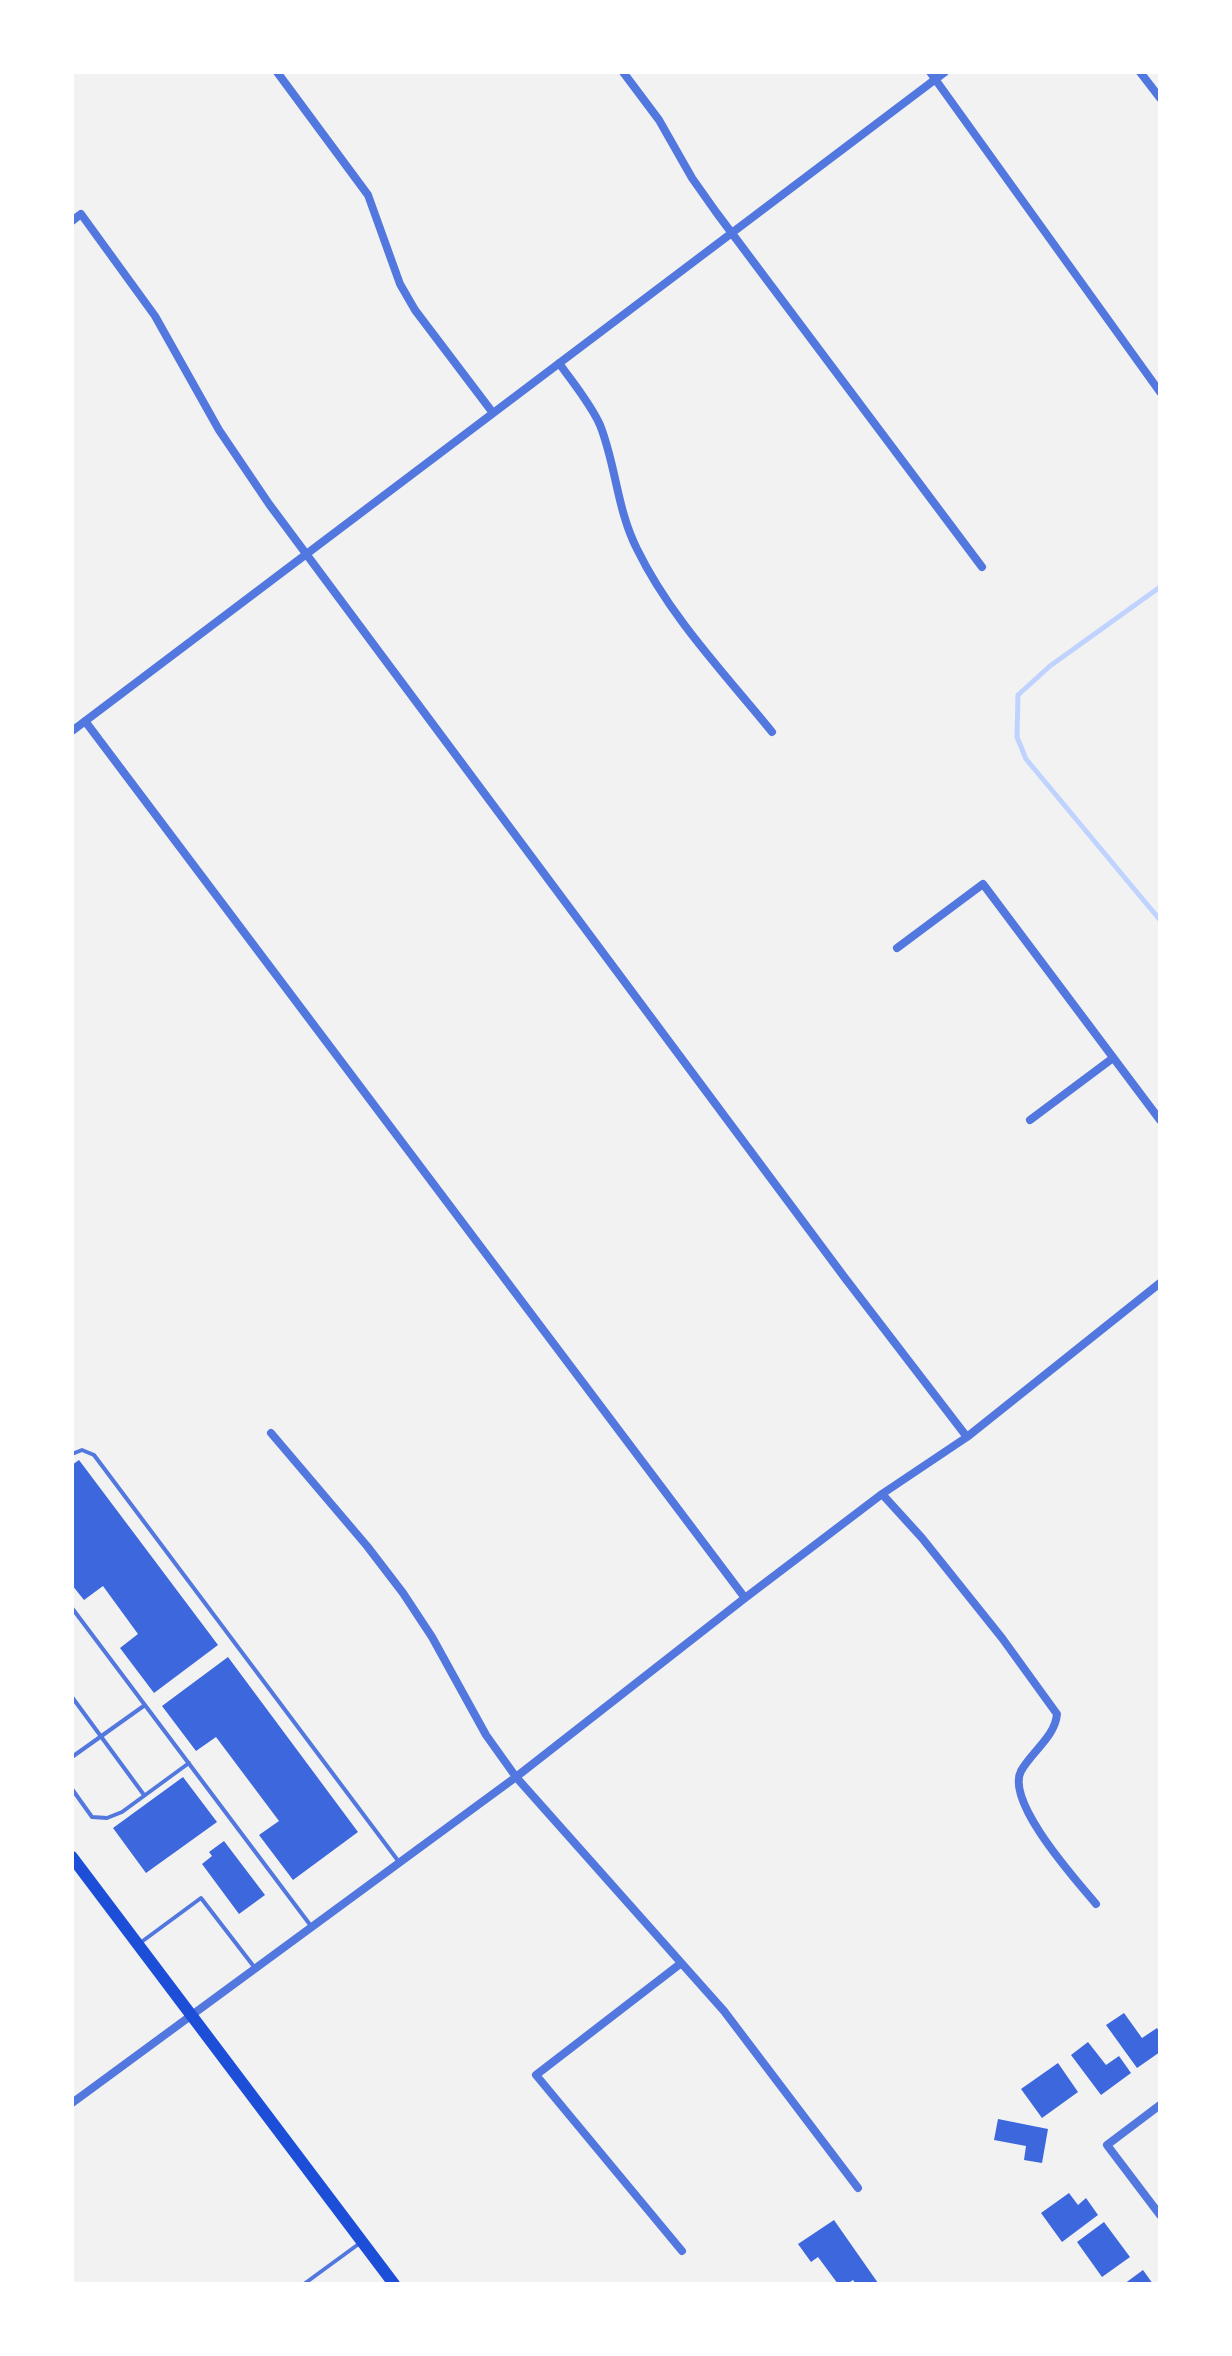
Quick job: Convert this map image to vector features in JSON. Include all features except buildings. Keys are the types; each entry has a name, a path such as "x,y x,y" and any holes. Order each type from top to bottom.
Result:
{"main road":[{"path":"72,1857 394,2284"}],"street":[{"path":"277,72 368,195 390,259 408,297 493,413"},
{"path":"623,72 659,120 692,178 732,234 982,567"},
{"path":"72,731 732,234 932,75 945,72"},
{"path":"1140,72 1160,98"},
{"path":"932,75 1160,392"},
{"path":"72,221 81,214 126,274 155,316 243,468 967,1437"},
{"path":"559,363 599,422 621,505 635,545 651,577 675,612 772,732"},
{"path":"85,721 745,1598"},
{"path":"897,948 983,884 1160,1120"},
{"path":"1030,1120 1113,1058"},
{"path":"72,2103 401,1864 882,1494 967,1437 1160,1283"},
{"path":"271,1433 403,1593 432,1637 486,1735 516,1777 724,2011 858,2188"},
{"path":"882,1494 922,1538 1002,1638 1057,1714 1056,1725 1019,1774 1019,1786 1023,1802 1036,1826 1096,1904"},
{"path":"680,1964 536,2075 682,2251"},
{"path":"1160,2105 1107,2145 1160,2215"}],"lane":[{"path":"72,1454 82,1450 94,1455 401,1864"},
{"path":"72,1608 312,1927"},
{"path":"72,1697 145,1796"},
{"path":"72,1757 145,1705"},
{"path":"72,1789 92,1817 107,1818 122,1812 189,1763"},
{"path":"138,1945 201,1898 255,1968"},
{"path":"304,2284 362,2242"},
{"path":"774,2284 783,2284"}],"waterway":[{"path":"1160,587 1050,666 1018,695 1017,737 1026,759 1160,920"}]}
